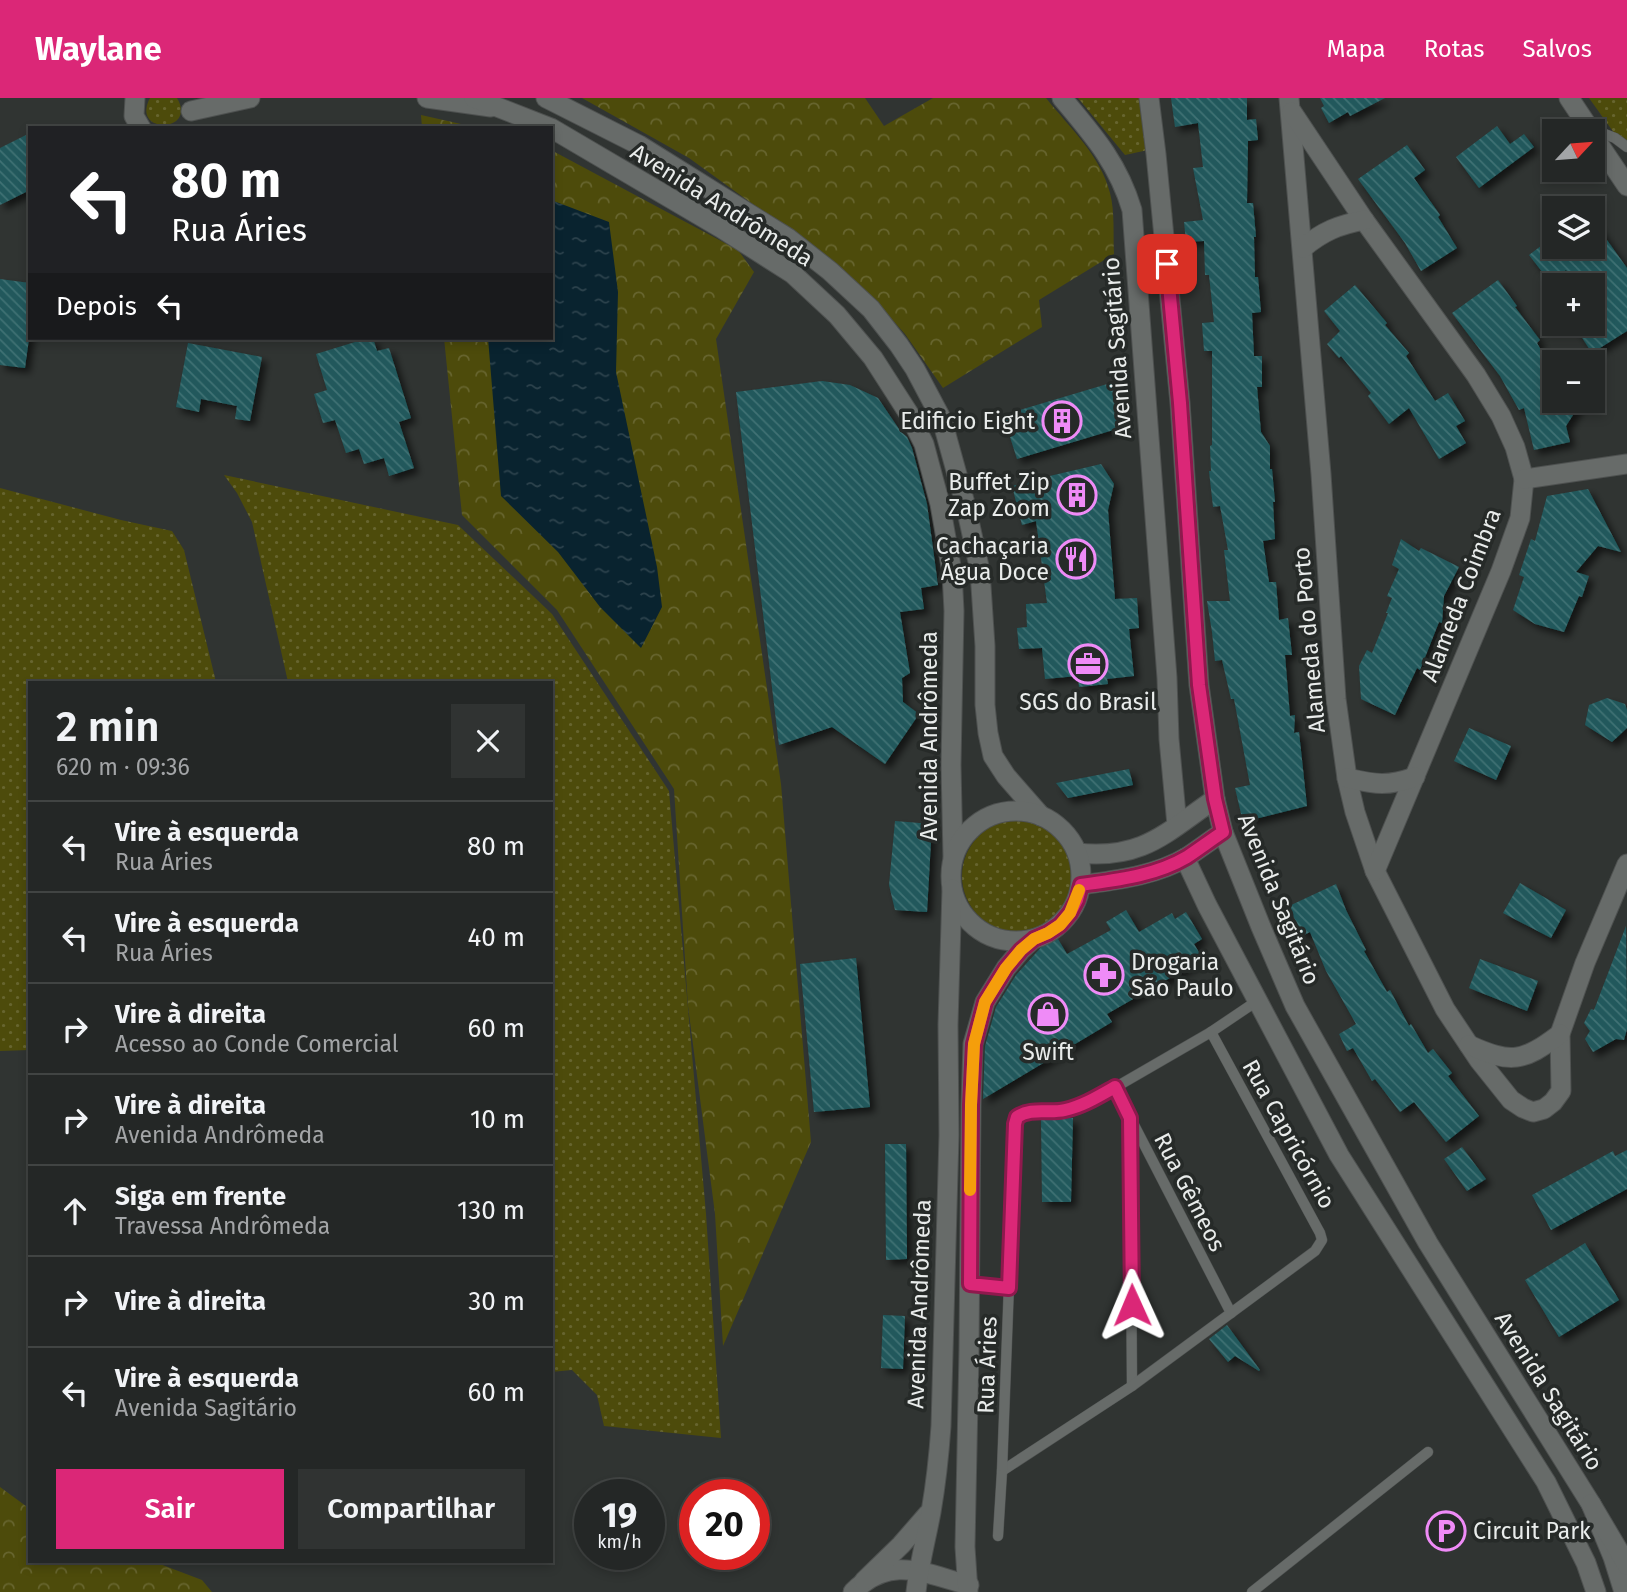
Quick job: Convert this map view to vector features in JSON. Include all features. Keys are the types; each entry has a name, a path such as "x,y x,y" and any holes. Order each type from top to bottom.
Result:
{"street":[{"path":"188,112 250,98"},
{"path":"427,98 498,108"},
{"name":"Avenida Andrômeda","path":"474,98 546,126"},
{"name":"Avenida Andrômeda","path":"546,98 639,145 788,238 830,271 871,309 899,345 942,420 966,507 980,571 985,646 985,705 993,756 1006,776 1041,816"},
{"name":"Avenida Sagitário","path":"1062,98 1100,143 1126,189 1132,210 1177,825"},
{"name":"Avenida Sagitário","path":"1149,98 1180,403 1199,685 1215,799 1223,832 1294,1006 1428,1243 1591,1504 1624,1592"},
{"path":"1569,98 1582,119"},
{"path":"132,102 139,126"},
{"name":"Alameda Coimbra","path":"1289,103 1364,220 1501,416 1515,447 1524,480 1520,518 1501,571 1376,871"},
{"name":"Alameda do Porto","path":"1289,103 1321,474 1336,699 1347,778 1355,812 1376,871 1445,1009 1511,1100 1523,1108 1533,1112 1544,1109 1561,1091 1560,1034"},
{"name":"Avenida Andrômeda","path":"553,129 721,228 793,274 837,315 873,358 909,414 924,444 940,504 952,572 953,858"},
{"path":"1605,153 1627,186"},
{"path":"1303,248 1331,229 1364,220"},
{"path":"1524,480 1627,464"},
{"path":"1347,778 1374,784 1395,784 1415,777"},
{"path":"1077,853 1097,855 1137,849 1166,834 1215,799"},
{"path":"1020,810 1041,816 1063,831 1077,853 1081,885 1077,900 1060,925 1034,939 1015,941 996,938 979,930 965,917 952,889 953,858 963,838 978,822 998,813 1020,810"},
{"path":"1081,885 1128,878 1159,869 1185,858 1223,832"},
{"path":"1185,858 1196,884 1339,1155 1546,1482 1586,1563 1595,1592"},
{"path":"1469,1045 1508,1058 1526,1056 1560,1034 1585,963 1627,864"},
{"name":"Avenida Andrômeda","path":"916,1592 939,1461 941,1426 952,889"},
{"name":"Avenida Andrômeda","path":"968,1588 965,1548 974,1044 985,1002 1006,968 1034,939"},
{"path":"1546,1482 1568,1469"},
{"path":"1591,1504 1627,1565"},
{"path":"859,1586 901,1545 931,1510"},
{"path":"859,1586 881,1573 900,1569 918,1571 968,1588"}],"lane":[{"path":"1605,135 1615,138 1627,147"},
{"name":"Rua Áries","path":"998,1536 1017,1117 1029,1111 1062,1111 1078,1106 1211,1032 1257,1001"},
{"name":"Rua Capricórnio","path":"1002,1471 1132,1386 1315,1251 1322,1240 1211,1032"},
{"name":"Rua Gêmeos","path":"1115,1087 1231,1313"},
{"path":"1130,1118 1132,1386"},
{"path":"970,1284 1009,1288"},
{"path":"1252,1592 1428,1452"}],"green space":[{"path":"150,98 177,98 181,110 179,118 164,125 149,119 146,110"},
{"path":"582,98 865,98 884,126 933,98 1046,98 1092,154 1106,179 1113,208 1114,254 1039,300 1042,327 943,388 905,334 871,296 830,260 689,158"},
{"path":"1078,98 1142,98 1148,150 1125,155"},
{"path":"1589,98 1627,98 1627,151 1605,119"},
{"path":"421,115 470,126 422,126"},
{"path":"553,151 738,250 754,272 716,339 781,784 811,1142 723,1346 715,1214 688,1006 674,789 557,610 462,515 444,340 553,340"},
{"path":"224,475 458,525 552,614 669,791 706,1214 721,1438 604,1426 597,1395 572,1370 553,1372 553,681 288,681 252,522"},
{"path":"0,488 172,531 184,550 216,681 28,681 28,1050 0,1051"},
{"path":"1018,820 1040,824 1058,836 1070,854 1074,876 1070,898 1058,916 1040,928 1018,932 996,928 978,916 966,898 962,876 966,854 978,836 996,824"},
{"path":"0,1487 28,1508 28,1563 157,1563 202,1580 212,1592 0,1592"}],"water":[{"path":"553,201 609,222 618,292 616,372 657,567 662,607 641,648 600,607 558,552 501,496 488,340 553,340"}],"building":[{"path":"1171,98 1247,98 1247,120 1256,119 1258,140 1248,141 1247,203 1253,203 1255,277 1258,277 1261,312 1252,313 1254,356 1262,356 1262,387 1257,387 1261,432 1270,446 1275,502 1275,539 1263,541 1269,582 1276,582 1279,620 1288,618 1292,655 1285,655 1290,716 1295,715 1294,733 1299,732 1307,806 1243,822 1235,788 1250,785 1234,699 1231,699 1222,660 1215,661 1207,601 1230,601 1224,550 1228,550 1220,506 1213,507 1209,471 1212,445 1212,351 1204,351 1202,323 1214,322 1209,275 1205,275 1204,241 1186,242 1184,222 1203,220 1193,168 1203,167 1198,123 1175,127"},
{"path":"1320,98 1385,98 1350,116 1348,112 1329,123 1321,108 1324,106"},
{"path":"1497,126 1510,144 1524,134 1534,147 1479,188 1456,157"},
{"path":"28,134 28,191 0,205 0,148"},
{"path":"1407,145 1425,170 1414,178 1440,215 1438,217 1457,248 1421,271 1405,243 1358,179"},
{"path":"1605,237 1627,268 1627,331 1597,350 1590,350 1581,336 1605,336 1605,273 1568,273 1566,270 1562,273 1543,273 1529,255 1542,245 1542,259 1605,259"},
{"path":"0,279 28,283 29,340 25,368 0,365"},
{"path":"1498,280 1540,340 1537,343 1542,352 1542,413 1574,413 1566,426 1570,442 1534,450 1524,408 1519,410 1500,376 1452,313"},
{"path":"1355,285 1409,353 1406,356 1435,401 1448,393 1465,421 1456,426 1466,443 1439,459 1409,408 1389,424 1368,396 1371,393 1341,356 1339,358 1327,344 1340,331 1324,311"},
{"path":"362,340 374,340 377,351 389,348 411,418 399,422 414,468 389,476 384,458 364,464 359,449 346,453 335,420 323,423 314,394 327,390 316,354"},
{"path":"188,343 262,357 250,421 235,419 237,406 201,399 199,412 176,407"},
{"path":"822,381 850,385 878,398 907,437 927,504 938,585 921,588 924,609 900,612 910,673 902,678 903,702 919,714 885,764 832,727 779,745 736,392"},
{"name":"Edificio Eight","path":"1114,382 1121,407 1114,409 1120,428 1017,459 1003,415"},
{"path":"1101,464 1114,484 1108,510 1115,599 1137,598 1139,628 1129,629 1134,676 1107,679 1108,684 1079,687 1078,676 1045,679 1042,648 1019,649 1017,628 1027,627 1026,604 1047,603 1036,521 1022,525 1012,486"},
{"path":"1588,489 1621,552 1598,546 1576,572 1589,576 1582,597 1579,596 1564,632 1535,624 1513,610 1524,577 1519,575 1531,539 1535,541 1547,496"},
{"path":"1401,539 1419,551 1421,548 1459,567 1444,596 1442,623 1439,622 1420,670 1417,668 1395,715 1361,699 1359,666 1367,650 1372,653 1388,613 1392,598 1387,596 1399,569 1392,565"},
{"path":"1607,698 1625,704 1627,710 1627,728 1612,742 1585,725 1589,705"},
{"path":"1469,728 1511,746 1496,780 1454,761"},
{"path":"1129,769 1133,785 1068,798 1056,783"},
{"path":"895,821 932,824 927,912 895,910 889,885"},
{"path":"1520,883 1566,910 1551,938 1503,913"},
{"path":"1336,884 1366,950 1364,951 1387,992 1390,990 1409,1026 1411,1024 1428,1053 1433,1049 1452,1073 1448,1076 1479,1116 1446,1142 1414,1102 1400,1112 1375,1079 1372,1081 1353,1048 1347,1051 1339,1034 1356,1024 1326,971 1310,932 1302,936 1289,906"},
{"path":"1126,910 1139,932 1172,913 1175,919 1186,912 1202,939 1194,944 1203,959 1107,1014 1112,1022 983,1099 985,1046 996,1007 1016,975 1044,944 1058,939 1067,954 1111,930 1106,922"},
{"path":"1626,926 1627,1029 1624,1040 1616,1039 1593,1052 1585,1039 1590,1031 1584,1023 1591,1009 1594,1010"},
{"path":"856,958 870,1107 814,1112 800,964"},
{"path":"1480,959 1538,981 1527,1011 1469,988"},
{"path":"1073,1118 1071,1202 1042,1202 1041,1119"},
{"path":"885,1144 906,1144 907,1259 886,1260"},
{"path":"1462,1147 1486,1179 1467,1191 1444,1159"},
{"path":"1627,1150 1627,1189 1551,1230 1532,1195 1613,1151 1615,1156"},
{"path":"1585,1243 1619,1300 1559,1337 1525,1280"},
{"path":"883,1315 905,1316 903,1369 881,1368"},
{"path":"1227,1325 1259,1371 1235,1356 1228,1362 1209,1339"}],"slow traffic":[{"path":"970,1190 974,1044 985,1002 1021,950 1034,939 1060,925 1070,913 1079,890"}],"place":[{"name":"Edificio Eight","path":"1062,421"},
{"name":"Buffet Zip Zap Zoom","path":"1077,495"},
{"name":"Cachaçaria Água Doce","path":"1076,559"},
{"name":"SGS do Brasil","path":"1088,664"},
{"name":"Drogaria São Paulo","path":"1104,975"},
{"name":"Swift","path":"1048,1014"},
{"name":"Circuit Park","path":"1446,1531"}],"route":[{"path":"1132,1305 1130,1118 1115,1087 1062,1111 1029,1111 1017,1117 1009,1288 970,1284 971,1105 974,1044 985,1002 1021,950 1034,939 1060,925 1077,900 1081,885 1128,878 1159,869 1185,858 1223,832 1215,799 1199,685 1180,403 1167,264"}]}
